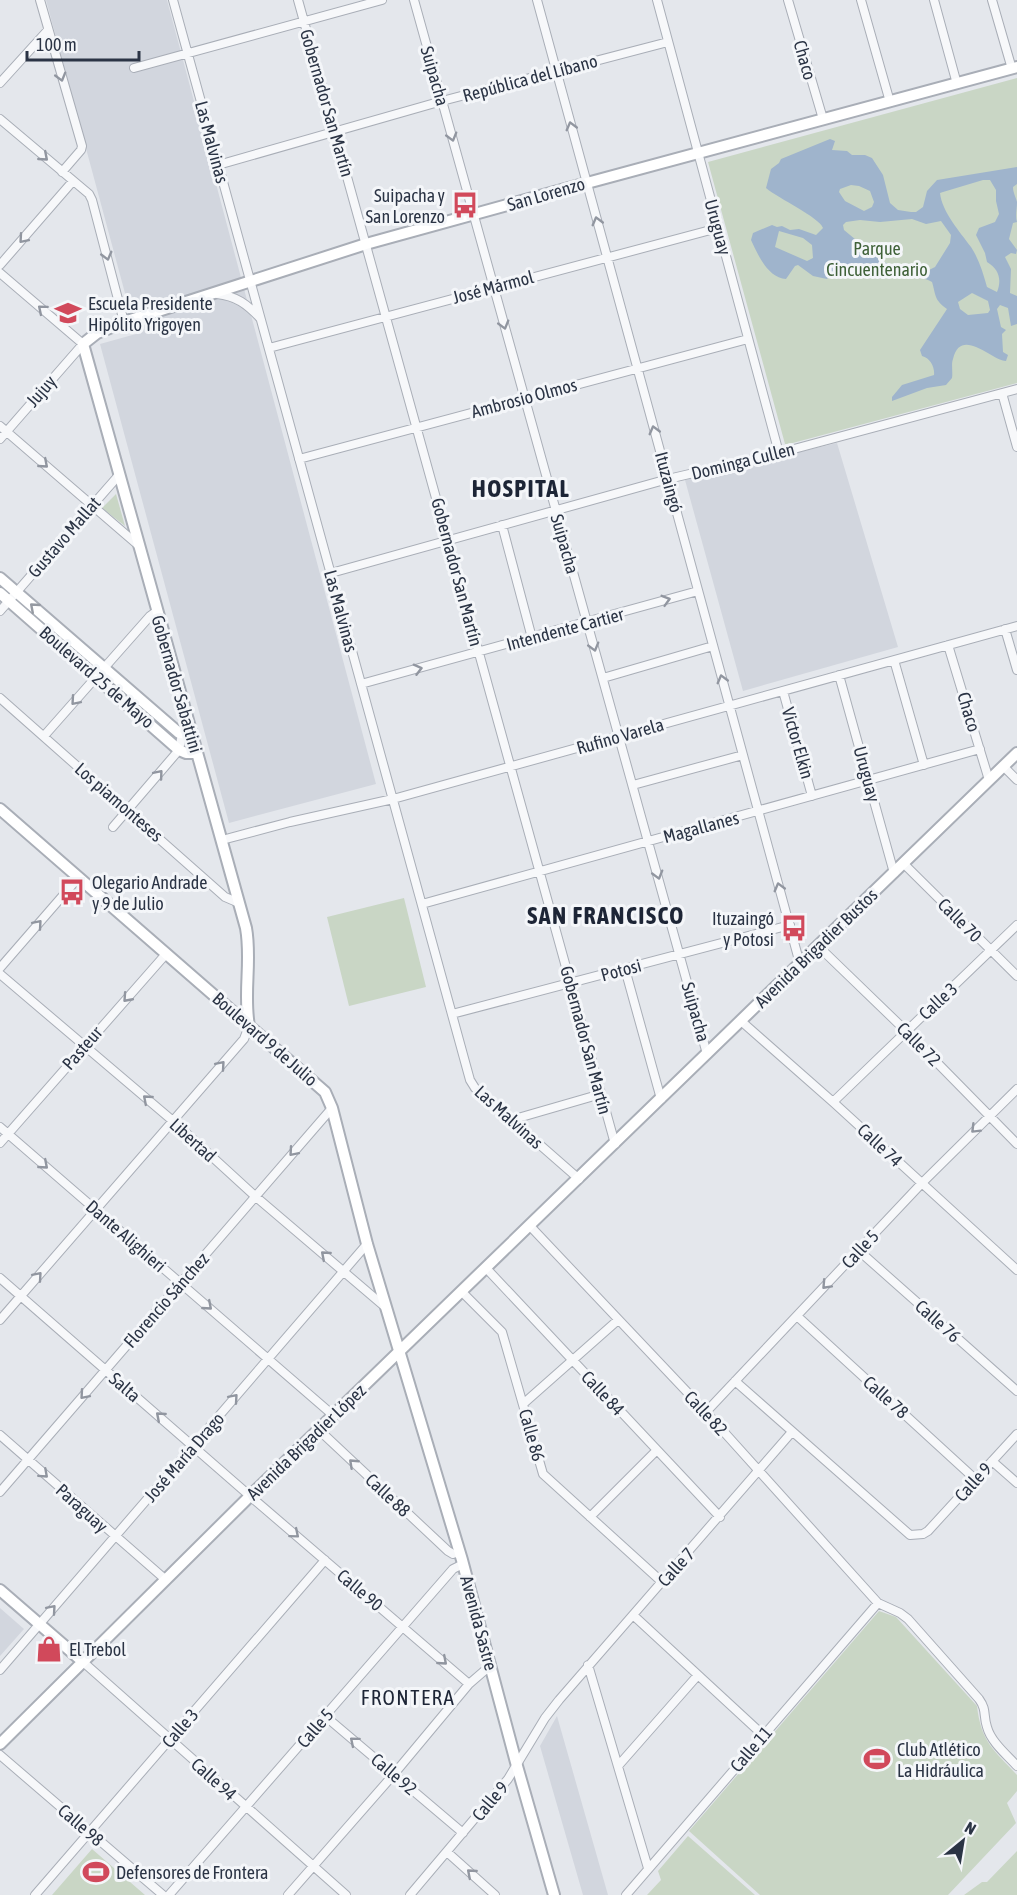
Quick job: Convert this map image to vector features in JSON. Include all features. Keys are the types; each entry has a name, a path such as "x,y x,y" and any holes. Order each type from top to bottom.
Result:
{"main road":[{"name":"San Lorenzo","path":"83,344 97,333 124,322 366,244 1015,68"},
{"name":"Gobernador Sabattini","path":"83,344 157,611 187,734 197,753 239,903 248,942 246,1007 249,1026"},
{"name":"Boulevard 25 de Mayo","path":"0,578 179,750"},
{"name":"Boulevard 25 de Mayo","path":"0,593 100,672 187,734"},
{"path":"179,750 186,753 197,753"},
{"name":"Avenida Brigadier Bustos","path":"615,1144 1017,753"},
{"name":"Boulevard 9 de Julio","path":"0,809 325,1092 332,1108 368,1244 400,1352"},
{"name":"Avenida Brigadier López","path":"0,1744 250,1497 615,1144"},
{"name":"Avenida Sastre","path":"400,1352 460,1552 554,1895"},
{"path":"0,1590 82,1661"}],"street":[{"name":"Las Malvinas","path":"173,0 470,1080 475,1088 579,1179"},
{"name":"Gobernador San Martín","path":"298,0 615,1144"},
{"path":"134,68 382,0"},
{"name":"Suipacha","path":"414,0 707,1054"},
{"name":"Ituzaingó","path":"537,0 800,964"},
{"name":"Uruguay","path":"657,0 779,453"},
{"name":"Chaco","path":"788,0 823,119"},
{"path":"861,0 890,102"},
{"path":"934,0 957,84"},
{"path":"992,0 1015,68"},
{"path":"39,1 82,146 62,172"},
{"path":"0,83 48,30"},
{"name":"República del Líbano","path":"218,165 442,101 668,42"},
{"path":"0,118 89,194 124,322"},
{"path":"0,265 74,182"},
{"name":"José Mármol","path":"269,348 718,228"},
{"path":"0,273 83,344"},
{"path":"212,293 244,302 261,319"},
{"name":"Ambrosio Olmos","path":"299,459 748,339"},
{"name":"Jujuy","path":"0,439 3,428 83,344"},
{"name":"Dominga Cullen","path":"331,573 668,479 779,453 1017,388"},
{"path":"1002,393 1017,447"},
{"path":"3,428 138,545"},
{"name":"Gustavo Mallat","path":"0,611 119,475"},
{"path":"502,525 532,638"},
{"name":"Intendente Cartier","path":"361,684 699,591"},
{"path":"44,736 150,616 157,611"},
{"name":"Rufino Varela","path":"222,840 393,799 1017,626"},
{"path":"1005,629 1017,670"},
{"name":"Chaco","path":"948,645 988,780"},
{"path":"603,678 713,646"},
{"path":"894,660 924,765"},
{"name":"Uruguay","path":"839,675 894,873"},
{"name":"Victor Elkin","path":"783,690 813,796"},
{"name":"Los piamonteses","path":"0,698 225,897 239,903"},
{"path":"113,827 179,750 187,734"},
{"name":"Magallanes","path":"422,904 980,749"},
{"path":"633,785 743,755"},
{"path":"1003,766 1017,780"},
{"name":"Calle 70","path":"903,863 1017,976"},
{"path":"0,968 79,877"},
{"name":"Potosi","path":"452,1014 790,925"},
{"name":"Calle 3","path":"833,1102 1017,926"},
{"name":"Calle 72","path":"818,946 906,1030 1017,1144"},
{"name":"Pasteur","path":"0,1143 166,954"},
{"path":"625,969 661,1099"},
{"name":"Libertad","path":"0,974 173,1121 255,1196 386,1306"},
{"name":"Calle 74","path":"741,1021 1015,1266"},
{"path":"0,1320 244,1039 249,1026"},
{"name":"Calle 5","path":"706,1412 922,1183 1017,1089"},
{"path":"511,1120 601,1094"},
{"name":"Florencio Sánchez","path":"0,1492 332,1108"},
{"name":"Dante Alighieri","path":"0,1127 334,1416"},
{"name":"Calle 82","path":"530,1226 706,1412 878,1603"},
{"name":"José María Drago","path":"0,1670 368,1244"},
{"name":"Calle 76","path":"858,1250 1017,1391"},
{"name":"Calle 84","path":"486,1268 720,1517"},
{"name":"Salta","path":"0,1278 194,1445 250,1497"},
{"name":"Calle 86","path":"462,1292 502,1332 543,1474 662,1582"},
{"name":"Calle 78","path":"797,1316 975,1479"},
{"path":"523,1404 618,1320"},
{"path":"735,1381 791,1433"},
{"name":"Calle 88","path":"319,1430 448,1551 453,1554 460,1552"},
{"name":"Calle 9","path":"791,1433 910,1535 923,1534 928,1530 1017,1434"},
{"name":"Calle 7","path":"559,1700 791,1433"},
{"name":"Paraguay","path":"0,1435 166,1580"},
{"path":"590,1517 657,1450"},
{"path":"992,1461 1017,1483"},
{"name":"Calle 90","path":"250,1497 469,1684"},
{"name":"Calle 3","path":"35,1895 325,1560"},
{"name":"Calle 5","path":"169,1895 402,1626 453,1569 463,1564"},
{"path":"878,1603 908,1619 979,1699 985,1707 987,1726 991,1736 1017,1766"},
{"name":"Calle 11","path":"626,1895 878,1603"},
{"path":"633,1615 763,1735"},
{"name":"Calle 94","path":"82,1661 346,1895"},
{"path":"288,1895 469,1684 491,1665"},
{"path":"588,1665 648,1868"},
{"path":"618,1766 698,1674"},
{"name":"Calle 9","path":"410,1895 518,1766 545,1718 559,1700"},
{"name":"Calle 92","path":"325,1716 463,1833"},
{"name":"Calle 98","path":"0,1755 163,1895"},
{"path":"447,1852 495,1895"}],"shaded area":[{"path":"46,0 167,0 376,784 229,823 100,344 136,334"},
{"path":"837,443 898,647 743,691 685,480"},
{"path":"0,1608 24,1629 0,1656"},
{"path":"557,1716 608,1895 583,1895 540,1746"}],"green space":[{"name":"Parque Cincuentenario","path":"1017,78 1017,383 785,444 708,162"},
{"path":"116,494 125,526 102,508"},
{"path":"404,898 426,987 349,1006 327,917"},
{"name":"Club Atlético La Hidráulica","path":"879,1611 896,1617 977,1706 985,1737 995,1752 1017,1775 1017,1791 1007,1803 1016,1823 948,1895 760,1895 689,1831"},
{"path":"688,1836 755,1895 647,1895 661,1880 658,1871"},
{"name":"Defensores de Frontera","path":"92,1849 145,1895 52,1895"},
{"path":"1017,1851 1017,1895 964,1895 982,1882 987,1882"}],"water":[{"path":"830,139 835,141 832,150 847,151 852,155 865,155 872,158 883,175 890,203 898,210 911,212 916,212 923,207 927,191 937,180 1017,167 1017,184 1013,187 1013,191 1017,202 1017,222 1013,223 1009,239 1017,250 1016,254 1011,253 1005,257 1011,269 1010,293 1017,296 1017,324 1011,326 1008,308 1000,305 997,309 1001,327 1006,330 1002,334 1003,352 1008,355 1006,361 970,345 963,345 957,350 953,359 952,378 946,385 927,388 892,401 892,397 902,385 934,375 931,363 922,356 920,350 947,309 938,300 932,282 922,278 897,276 869,263 851,271 835,269 827,279 813,276 798,265 786,279 774,275 760,259 751,240 753,233 772,225 790,230 799,229 816,235 823,228 814,219 766,188 771,169 781,159","holes":["983,180 990,180 996,190 999,214 995,222 979,228 976,235 987,262 998,275 997,292 987,287 974,252 948,214 940,193","851,185 870,191 874,202 872,207 864,211 845,201 839,192 840,189","912,219 926,224 941,221 951,235 950,243 935,267 927,271 910,272 895,268 879,259 844,230 843,225 846,222 860,220 880,222","779,231 803,238 812,245 813,258 807,261 775,247","972,293 988,301 990,310 988,313 968,315 960,309 958,302"]}],"place":[{"name":"Suipacha y San Lorenzo","path":"465,205"},
{"name":"Escuela Presidente Hipólito Yrigoyen","path":"68,313"},
{"name":"Olegario Andrade y 9 de Julio","path":"72,892"},
{"name":"Ituzaingó y Potosi","path":"794,928"},
{"name":"El Trebol","path":"49,1649"},
{"name":"Club Atlético La Hidráulica","path":"877,1759"},
{"name":"Defensores de Frontera","path":"96,1872"}],"district":[{"name":"HOSPITAL","path":"521,488"},
{"name":"SAN FRANCISCO","path":"606,915"},
{"name":"FRONTERA","path":"408,1697"}]}
